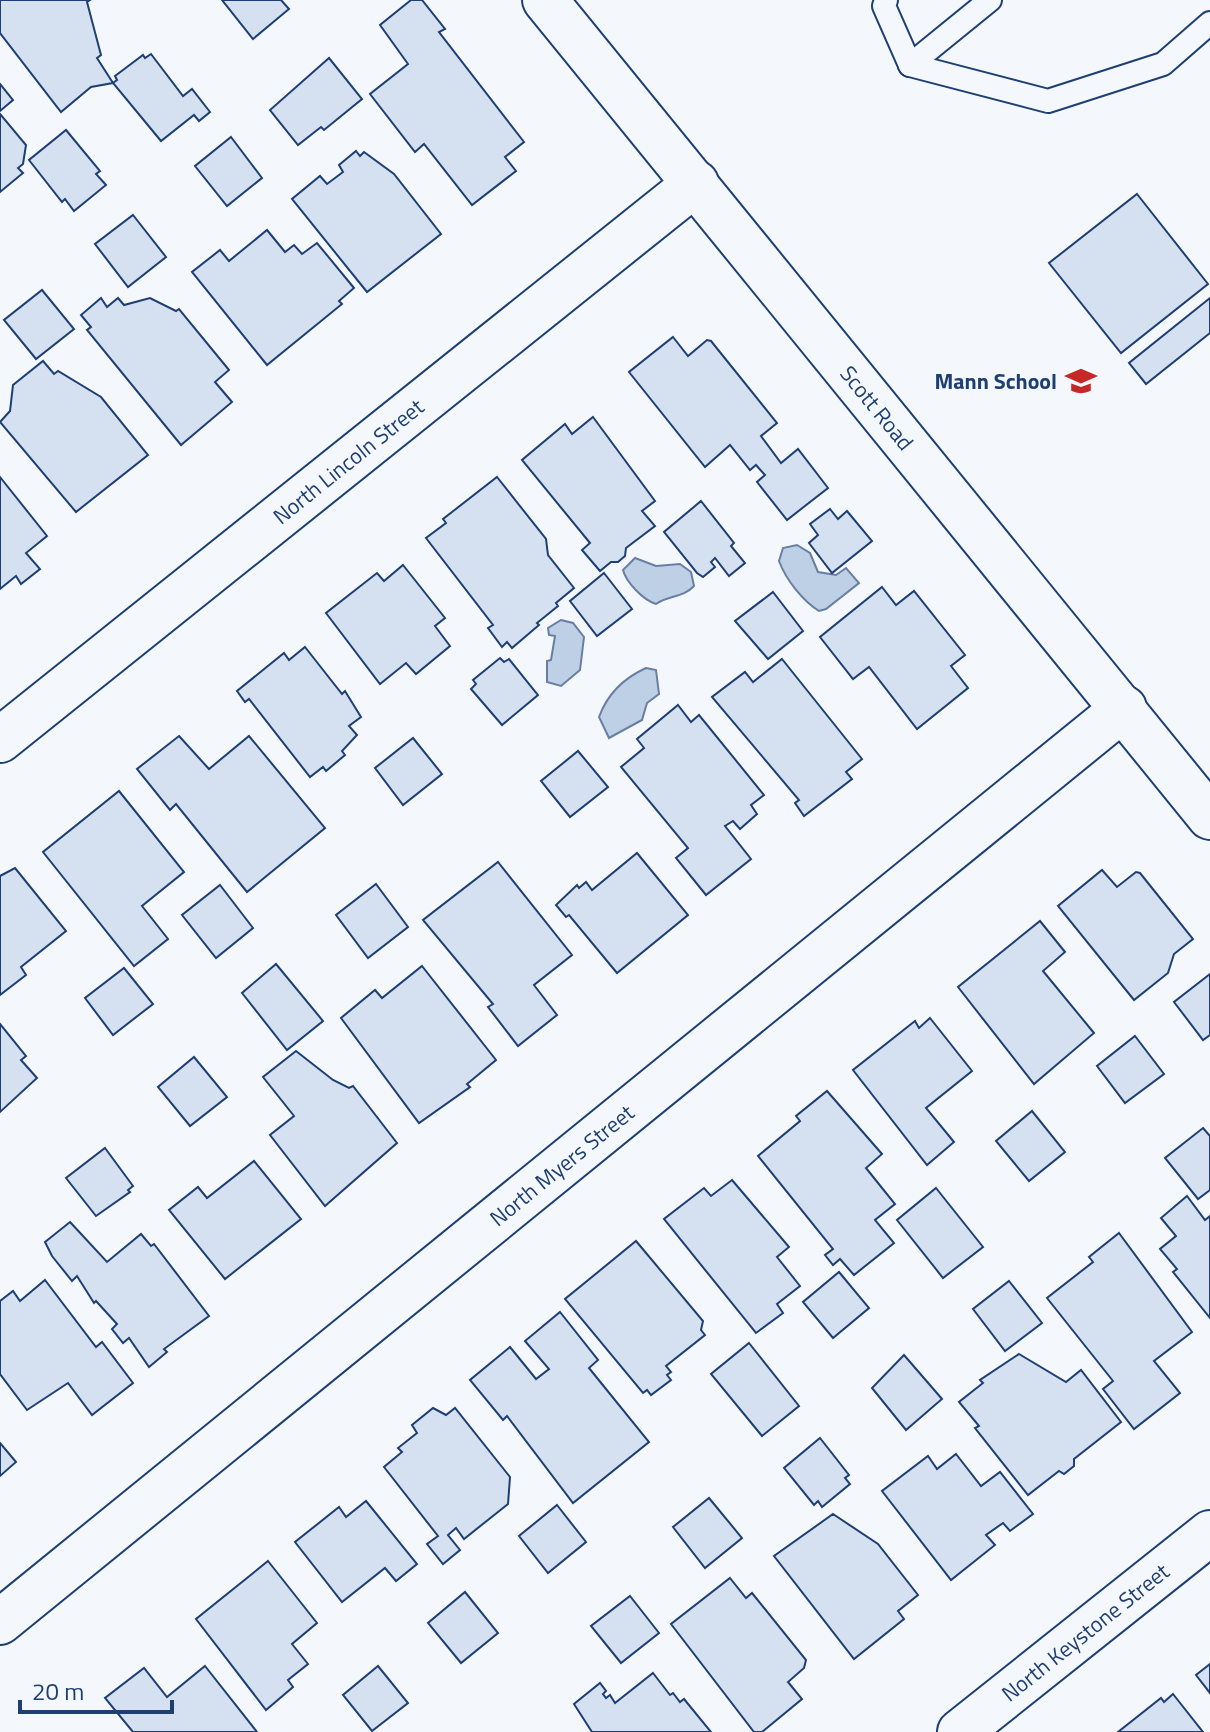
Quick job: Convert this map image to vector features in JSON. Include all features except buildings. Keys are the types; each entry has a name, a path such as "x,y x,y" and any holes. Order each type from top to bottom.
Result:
{"street":[{"name":"Scott Road","path":"545,0 1210,817"},
{"name":"North Lincoln Street","path":"0,740 696,183"},
{"name":"North Myers Street","path":"0,1622 1124,708"},
{"name":"North Keystone Street","path":"960,1732 1210,1533"}],"lane":[{"path":"886,0 884,6 910,65"},
{"path":"910,65 990,0"},
{"path":"910,65 1048,101 1163,64 1210,23"}],"water":[{"path":"797,545 810,553 818,572 836,575 846,568 859,583 819,611 796,589 779,561 783,548"},
{"path":"635,558 656,566 680,564 691,572 694,586 685,593 656,604 651,602 631,585 623,570"},
{"path":"561,620 573,623 584,637 580,670 561,686 547,682 547,661 551,660 555,636 549,635 548,628"},
{"path":"646,668 656,670 659,694 647,703 642,720 609,738 599,717 602,709 617,688"}],"place":[{"name":"Mann School","path":"1081,381"}]}
